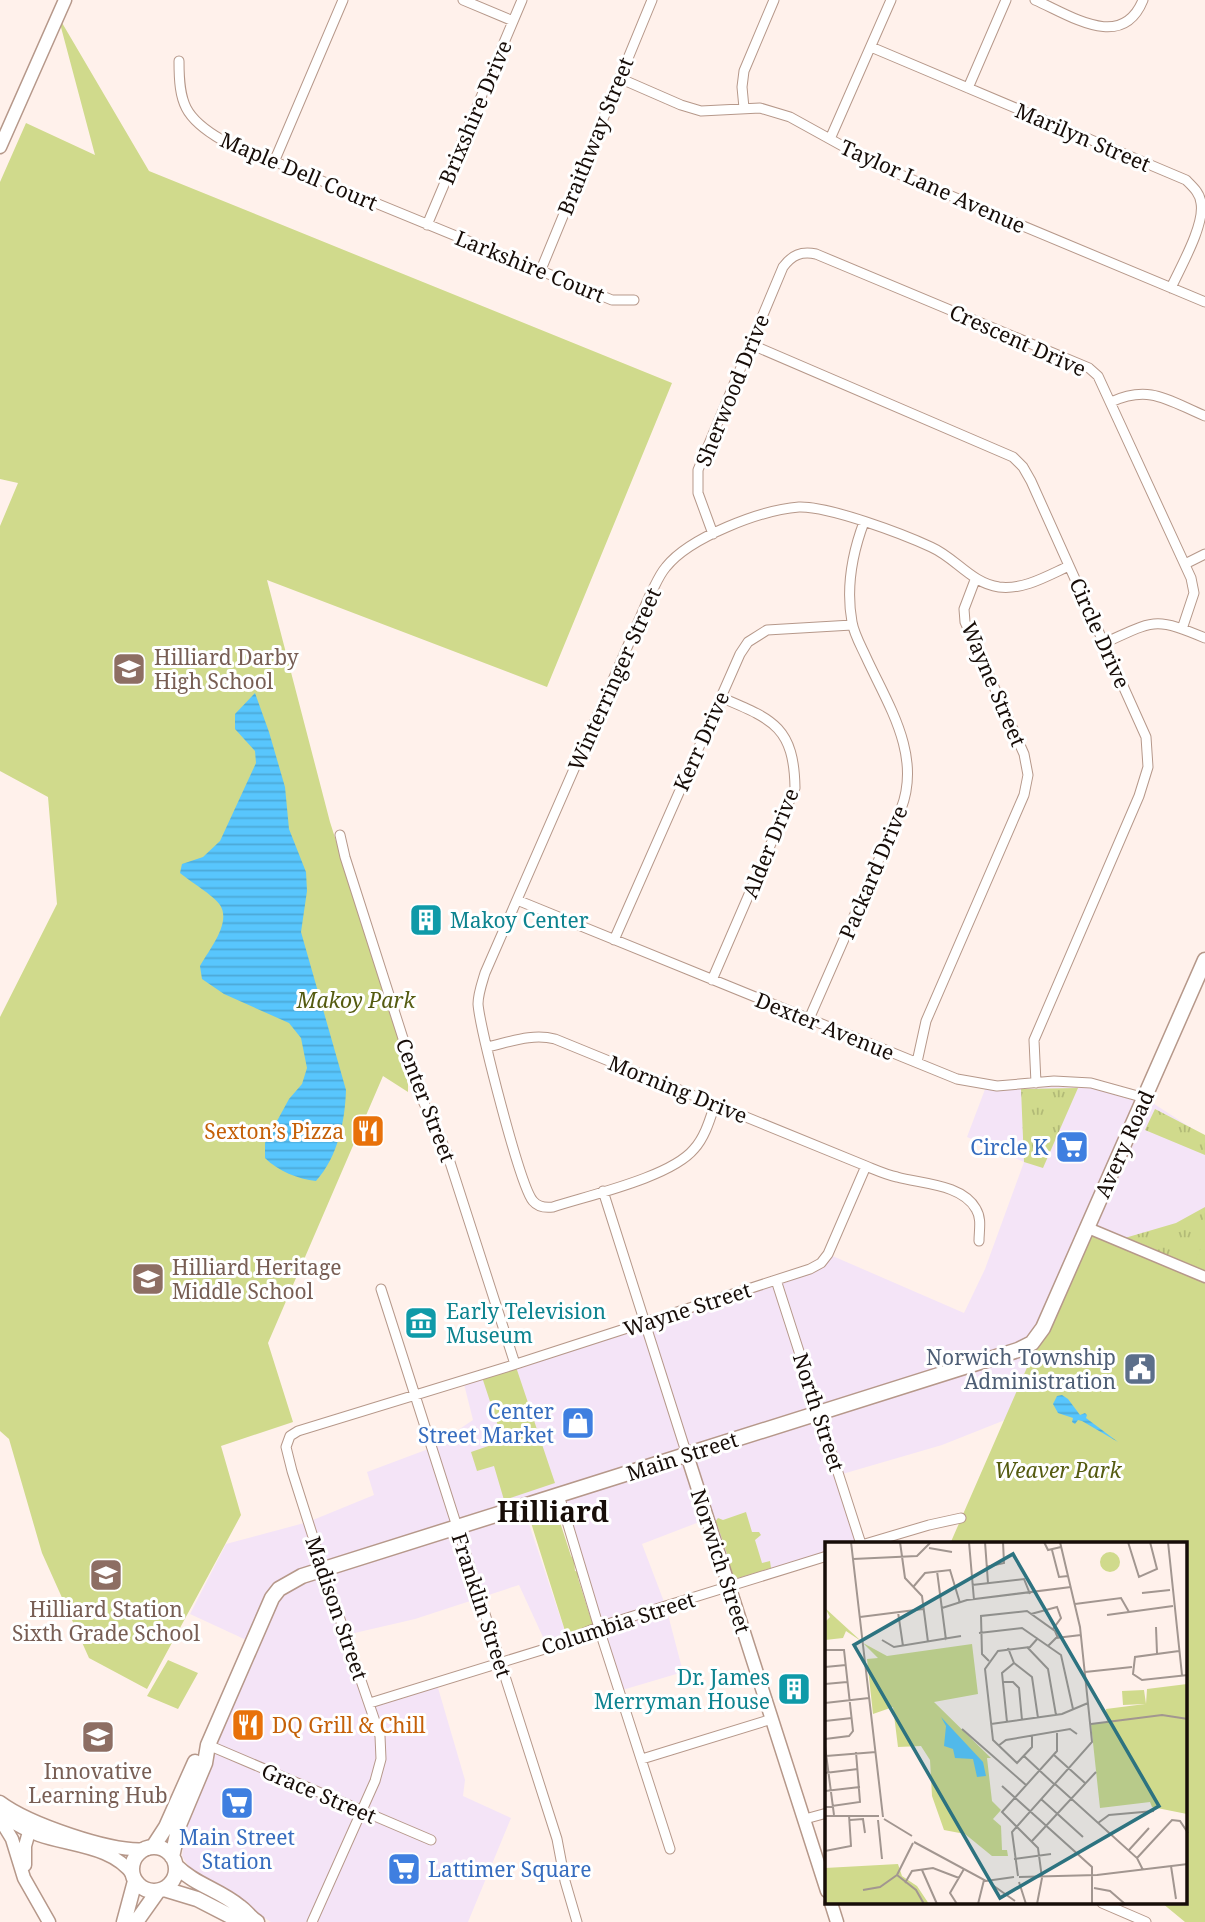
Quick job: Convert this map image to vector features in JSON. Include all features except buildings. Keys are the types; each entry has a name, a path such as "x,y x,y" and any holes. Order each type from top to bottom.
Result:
{"main road":[{"path":"0,147 65,0"},
{"name":"Avery Road","path":"1043,1328 1205,960"},
{"name":"Main Street","path":"174,1862 179,1825 205,1763 208,1745 275,1593 292,1581 1018,1350 1032,1343 1043,1328"},
{"name":"Norwich Street","path":"687,1455 825,1884"},
{"name":"Main Street","path":"150,1848 166,1827 196,1759 208,1745"},
{"path":"0,1802 30,1826 130,1850 164,1850 190,1879 240,1907 253,1920"},
{"path":"0,1816 110,1856 145,1890 161,1890 197,1899 234,1917 253,1920"},
{"path":"0,1816 12,1839 24,1878 49,1922"},
{"path":"30,1826 25,1846 26,1867 56,1922"},
{"path":"124,1922 133,1862 141,1852 150,1848"},
{"path":"136,1922 161,1890 172,1882 174,1862"},
{"path":"831,1904 837,1922"}],"street":[{"path":"274,162 343,0"},
{"path":"463,0 513,21"},
{"name":"Brixshire Drive","path":"427,225 522,0"},
{"name":"Braithway Street","path":"540,272 652,0"},
{"path":"744,108 744,71 774,0"},
{"path":"830,139 891,0"},
{"path":"968,88 1006,0"},
{"path":"1035,0 1096,26 1113,28 1129,22 1140,9 1143,0"},
{"name":"Marilyn Street","path":"871,47 1186,180 1196,190 1202,204 1201,219 1171,288"},
{"name":"Maple Dell Court","path":"179,61 179,91 190,115 200,126 222,140 427,225"},
{"name":"Taylor Lane Avenue","path":"619,78 701,111 744,108 775,111 877,165 1205,302"},
{"name":"Larkshire Court","path":"427,225 611,300 634,300"},
{"name":"Sherwood Drive","path":"713,534 698,493 698,471 783,267 798,253"},
{"name":"Crescent Drive","path":"798,253 816,254 1088,368 1098,376 1185,564 1194,593 1182,629"},
{"name":"Circle Drive","path":"750,344 1013,457 1031,481 1146,737 1148,768 1139,796 1034,1040 1036,1083"},
{"path":"1111,402 1127,395 1142,393 1157,396 1205,416"},
{"name":"Winterringer Street","path":"603,1191 553,1207 539,1206 532,1200 482,1030 478,1001 485,973 650,595 665,568 687,548 713,534 766,514 800,507 827,510 933,548 960,565 975,580"},
{"name":"Packard Drive","path":"809,1019 906,797 909,764 901,733 852,625 848,586 864,522"},
{"path":"1185,564 1205,554"},
{"path":"975,580 996,586 1027,584 1069,566"},
{"name":"Wayne Street","path":"917,1062 926,1021 1024,795 1028,775 1024,754 965,622 964,609 975,580"},
{"path":"1104,643 1156,622 1171,624 1205,638"},
{"name":"Kerr Drive","path":"614,940 720,697 748,642 767,630 852,625"},
{"name":"Alder Drive","path":"712,980 795,788 795,761 785,735 764,716 720,697"},
{"name":"Center Street","path":"340,835 423,1101 447,1153 515,1364"},
{"name":"Dexter Avenue","path":"517,900 957,1079 997,1086 1091,1083 1145,1098"},
{"name":"Morning Drive","path":"487,1047 543,1036 894,1177 962,1194 976,1209 980,1220 979,1241"},
{"path":"603,1191 675,1166 694,1150 702,1138 715,1104"},
{"name":"Wayne Street","path":"290,1436 298,1431 810,1269 821,1263 828,1254 866,1166"},
{"name":"Norwich Street","path":"603,1191 687,1455"},
{"path":"1088,1228 1205,1277"},
{"name":"North Street","path":"776,1280 862,1542"},
{"name":"Franklin Street","path":"381,1289 557,1839 577,1922"},
{"name":"Madison Street","path":"290,1436 286,1447 380,1736 381,1759 374,1781 312,1922"},
{"path":"559,1495 598,1627 670,1849"},
{"path":"871,1542 961,1518"},
{"name":"Columbia Street","path":"370,1703 548,1648 598,1627 825,1557"},
{"path":"642,1759 772,1719"},
{"name":"Grace Street","path":"208,1745 431,1840"},
{"path":"805,1819 825,1813"},
{"path":"1104,1904 1146,1922"}],"shaded area":[{"path":"1091,1083 1145,1098 1205,1137 1205,1239 1005,1420 942,1445 839,1475 860,1542 825,1542 825,1557 729,1587 707,1519 642,1544 666,1607 683,1672 619,1691 559,1496 528,1505 526,1515 568,1640 548,1648 519,1585 415,1619 346,1635 370,1702 436,1681 465,1780 463,1796 511,1818 468,1922 271,1922 192,1872 182,1856 187,1821 257,1645 190,1614 226,1544 308,1522 374,1495 367,1472 431,1448 473,1420 463,1380 810,1269 828,1254 964,1313 985,1269 1024,1162 967,1137 987,1084"}],"green space":[{"name":"Makoy Park","path":"58,16 149,171 672,383 547,687 267,580 330,822 408,1067 408,1092 383,1076 268,1343 293,1422 221,1446 241,1515 147,1689 89,1658 42,1553 9,1439 0,1431 0,1017 57,904 48,797 0,771 0,526 18,483 0,479 0,182 26,123 95,155"},
{"path":"1078,1088 1043,1168 1024,1162 1021,1089"},
{"path":"1155,1109 1205,1135 1205,1155 1145,1130"},
{"path":"1205,1207 1205,1328 1094,1247 1176,1223"},
{"name":"Weaver Park","path":"1088,1228 1191,1270 1205,1239 1205,1922 1185,1922 1163,1904 1188,1904 1188,1542 951,1542"},
{"path":"515,1364 555,1483 504,1500 494,1466 477,1471 471,1452 503,1441 481,1374"},
{"path":"552,1503 558,1506 561,1514 559,1519 574,1560 575,1571 579,1572 578,1578 594,1624 566,1634 527,1510"},
{"path":"746,1512 752,1532 759,1532 761,1535 755,1540 762,1563 770,1561 771,1568 735,1579 731,1575 728,1565 730,1563 718,1527 714,1523 718,1518 723,1520"},
{"path":"168,1660 198,1673 178,1709 147,1696"}],"water":[{"path":"255,693 285,787 289,829 306,872 307,891 301,932 346,1090 339,1138 330,1161 316,1181 289,1174 265,1158 265,1143 289,1099 302,1084 307,1068 301,1038 289,1023 224,994 202,979 200,966 218,937 223,912 212,897 180,873 182,864 203,857 220,841 256,763 255,751 235,729 235,714"},
{"path":"1062,1395 1080,1415 1085,1413 1086,1418 1118,1442 1082,1421 1078,1420 1075,1424 1072,1422 1073,1418 1058,1413 1053,1404 1057,1396"}],"place":[{"name":"Hilliard Darby High School","path":"129,669"},
{"name":"Makoy Center","path":"426,920"},
{"name":"Sexton’s Pizza","path":"368,1131"},
{"name":"Circle K","path":"1072,1147"},
{"name":"Hilliard Heritage Middle School","path":"148,1279"},
{"name":"Early Television Museum","path":"421,1323"},
{"name":"Norwich Township Administration","path":"1140,1369"},
{"name":"Center Street Market","path":"578,1423"},
{"name":"Hilliard Station Sixth Grade School","path":"106,1575"},
{"name":"Dr. James Merryman House","path":"794,1689"},
{"name":"DQ Grill & Chill","path":"248,1725"},
{"name":"Innovative Learning Hub","path":"98,1737"},
{"name":"Main Street Station","path":"237,1803"},
{"name":"Lattimer Square","path":"404,1869"}],"district":[{"name":"Hilliard","path":"553,1511"}]}
